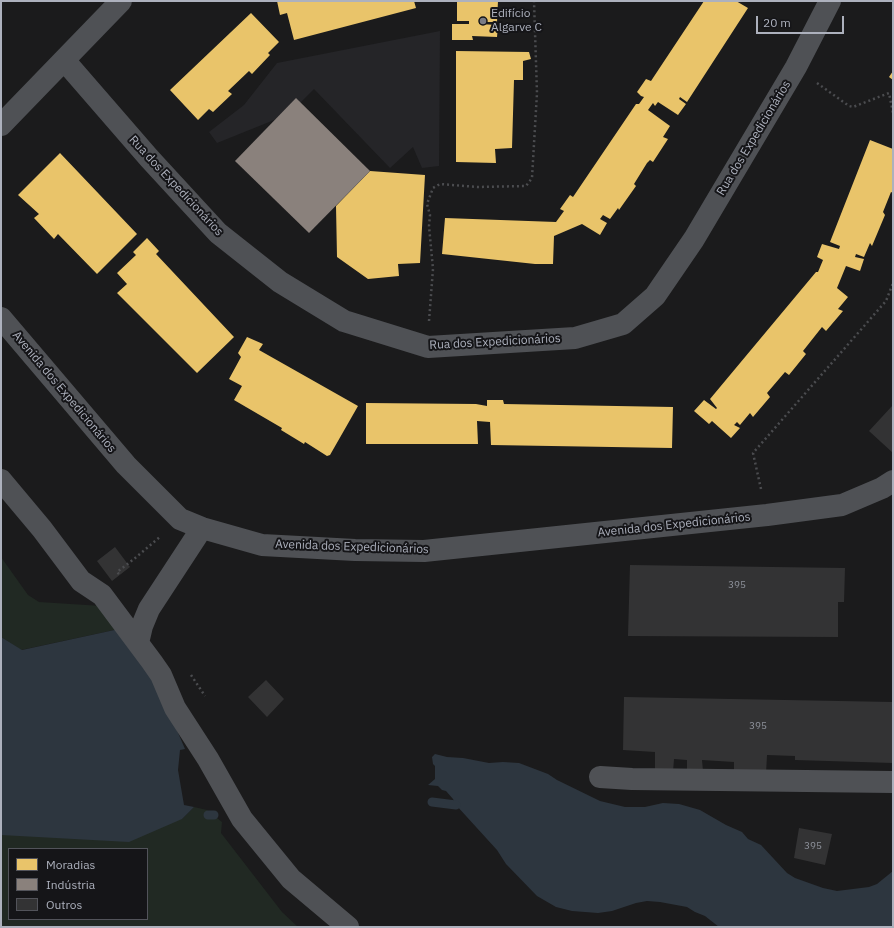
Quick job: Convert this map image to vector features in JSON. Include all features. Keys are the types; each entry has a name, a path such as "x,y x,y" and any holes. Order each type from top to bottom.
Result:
{"street":[{"path":"1,125 122,1"},
{"name":"Rua dos Expedicionários","path":"64,60 149,158 218,233 274,278 344,321 428,347 575,338 623,324 655,296 694,239 796,67 830,1"},
{"name":"Avenida dos Expedicionários","path":"1,318 126,465 180,519 202,528 262,545 356,550 424,551 767,515 842,505 882,488 893,481"},
{"path":"1,480 42,529 81,581 102,595 161,674 175,708 208,759 242,819 291,879 348,927"},
{"path":"138,643 142,626 149,609 202,528"},
{"path":"600,777 632,779 893,782"}],"path":[{"path":"428,347 432,269 429,226 430,215 427,204 433,188 440,184 477,187 526,186 532,178 537,93 534,1"},
{"path":"796,67 849,106 853,107 889,93 893,113"},
{"path":"767,515 753,453 886,301 893,283"},
{"path":"123,579 117,572 180,519"}],"shaded area":[{"path":"440,31 439,166 422,168 413,147 390,168 314,89 289,114 217,143 209,132 244,105 277,63"},
{"path":"1,557 28,595 39,602 102,606 119,629 21,650 1,637"},
{"path":"119,629 154,677 185,749 180,750 178,770 184,805 194,807 182,819 129,842 1,835 1,637 22,650"},
{"path":"435,754 489,763 519,763 548,774 600,801 625,807 645,807 663,803 679,804 700,810 726,825 742,832 748,839 761,845 787,873 795,878 823,888 837,891 869,887 877,884 893,871 893,927 719,927 705,916 687,907 647,901 612,911 598,913 572,911 556,907 537,896 506,864 497,850 456,805 446,791 442,790 438,786 428,785 435,779 435,766 433,764 432,757"},
{"path":"194,807 207,810 222,822 221,833 282,912 298,927 1,927 1,835 182,819"}],"building: Moradias":[{"path":"277,1 414,1 416,8 294,40 287,13 280,15"},
{"name":"Edifício Algarve C","path":"457,1 498,1 497,22 479,22 479,24 498,25 497,37 472,36 473,40 452,40 452,24 469,24 469,21 457,21"},
{"path":"704,1 736,1 748,8 687,102 680,97 679,99 686,104 678,115 658,102 655,106 653,103 648,110 670,126 663,137 668,139 653,162 650,160 647,163 634,184 636,186 619,210 618,208 610,219 603,215 600,219 607,223 600,235 582,224 554,236 553,264 535,264 442,254 445,218 556,222 564,211 560,209 570,195 573,197 636,104 639,104 644,97 637,92 646,79 651,81"},
{"path":"251,13 279,42 268,53 270,55 252,74 249,71 228,91 232,94 213,112 209,109 198,120 170,90"},
{"path":"456,51 529,52 531,59 523,61 523,80 514,80 512,148 495,149 496,163 456,162"},
{"path":"893,71 893,80 889,77"},
{"path":"870,140 893,149 893,193 891,192 883,212 885,215 872,246 870,243 864,257 856,254 855,257 864,259 860,271 846,266 837,288 848,297 838,309 843,311 826,331 822,327 803,351 806,354 789,375 785,372 767,393 770,397 753,417 750,413 740,425 737,422 734,425 740,428 731,438 712,421 709,424 694,411 704,400 716,409 717,408 710,399 816,272 818,272 823,260 817,257 822,244 839,249 840,246 830,242"},
{"path":"60,153 137,234 97,274 58,234 54,239 34,218 39,214 18,195"},
{"path":"370,171 425,175 420,263 398,264 399,276 368,279 337,257 336,206"},
{"path":"147,238 159,251 156,254 234,337 197,373 117,293 127,284 117,273 136,255 133,252"},
{"path":"247,337 263,344 259,350 358,406 330,455 327,456 305,442 304,444 281,430 282,428 234,400 242,386 229,379 241,357 238,353"},
{"path":"487,400 503,400 504,404 673,407 672,448 491,445 490,422 477,421 478,444 366,444 366,403 476,404 487,406"}],"building: Indústria":[{"path":"296,98 370,171 309,233 235,161"}],"building: Outros":[{"path":"893,405 893,453 869,431"},
{"path":"115,547 130,567 112,581 97,561"},
{"path":"630,565 845,568 844,602 838,602 838,637 628,636"},
{"path":"266,680 284,699 267,717 248,697"},
{"path":"624,697 893,702 893,763 795,760 795,756 767,755 766,774 734,772 734,762 702,760 703,771 687,770 687,760 674,759 673,772 655,771 655,752 623,750"},
{"path":"799,828 832,834 825,865 794,858"}],"waterway":[{"path":"432,802 456,805"},
{"path":"208,815 214,815"}],"place":[{"name":"Edifício Algarve C","path":"483,21"}]}
